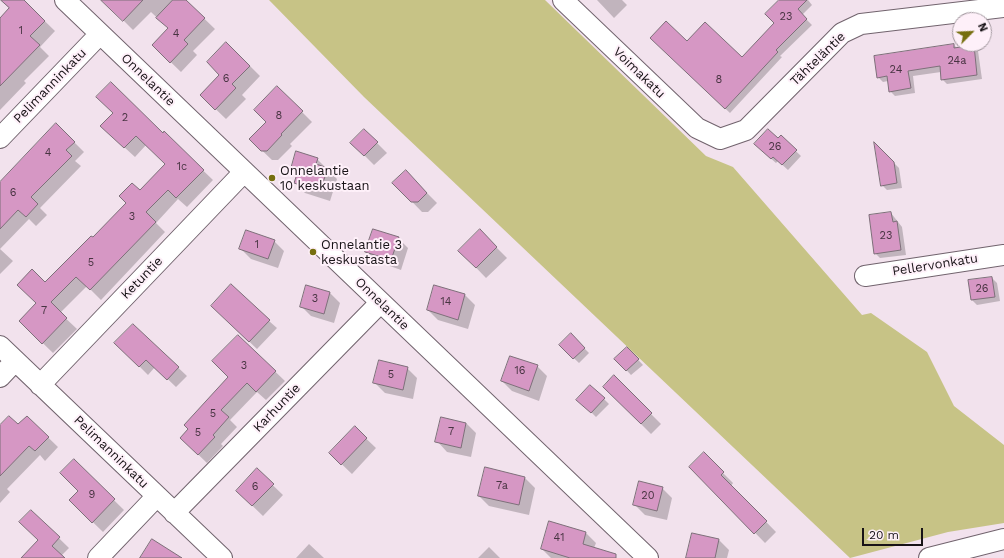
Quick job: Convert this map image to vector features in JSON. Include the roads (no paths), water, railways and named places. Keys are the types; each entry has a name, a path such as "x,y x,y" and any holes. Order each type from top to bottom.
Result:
{"street":[{"name":"Onnelantie","path":"65,0 648,558"},
{"name":"Voimakatu","path":"563,0 697,128 720,139"},
{"name":"Tähteläntie","path":"720,139 746,130 842,32 861,24 1004,7"},
{"name":"Pelimanninkatu","path":"0,138 100,34"},
{"name":"Ketuntie","path":"40,385 244,172"},
{"name":"Pellervonkatu","path":"865,276 1004,254"},
{"name":"Karhuntie","path":"174,513 380,303"},
{"name":"Pelimanninkatu","path":"0,346 222,558"},
{"path":"0,377 15,361"},
{"path":"98,558 157,496"},
{"path":"929,558 1004,539"}],"place":[{"name":"Onnelantie 10 keskustaan","path":"272,178"},
{"name":"Onnelantie 3 keskustasta","path":"313,252"}]}
